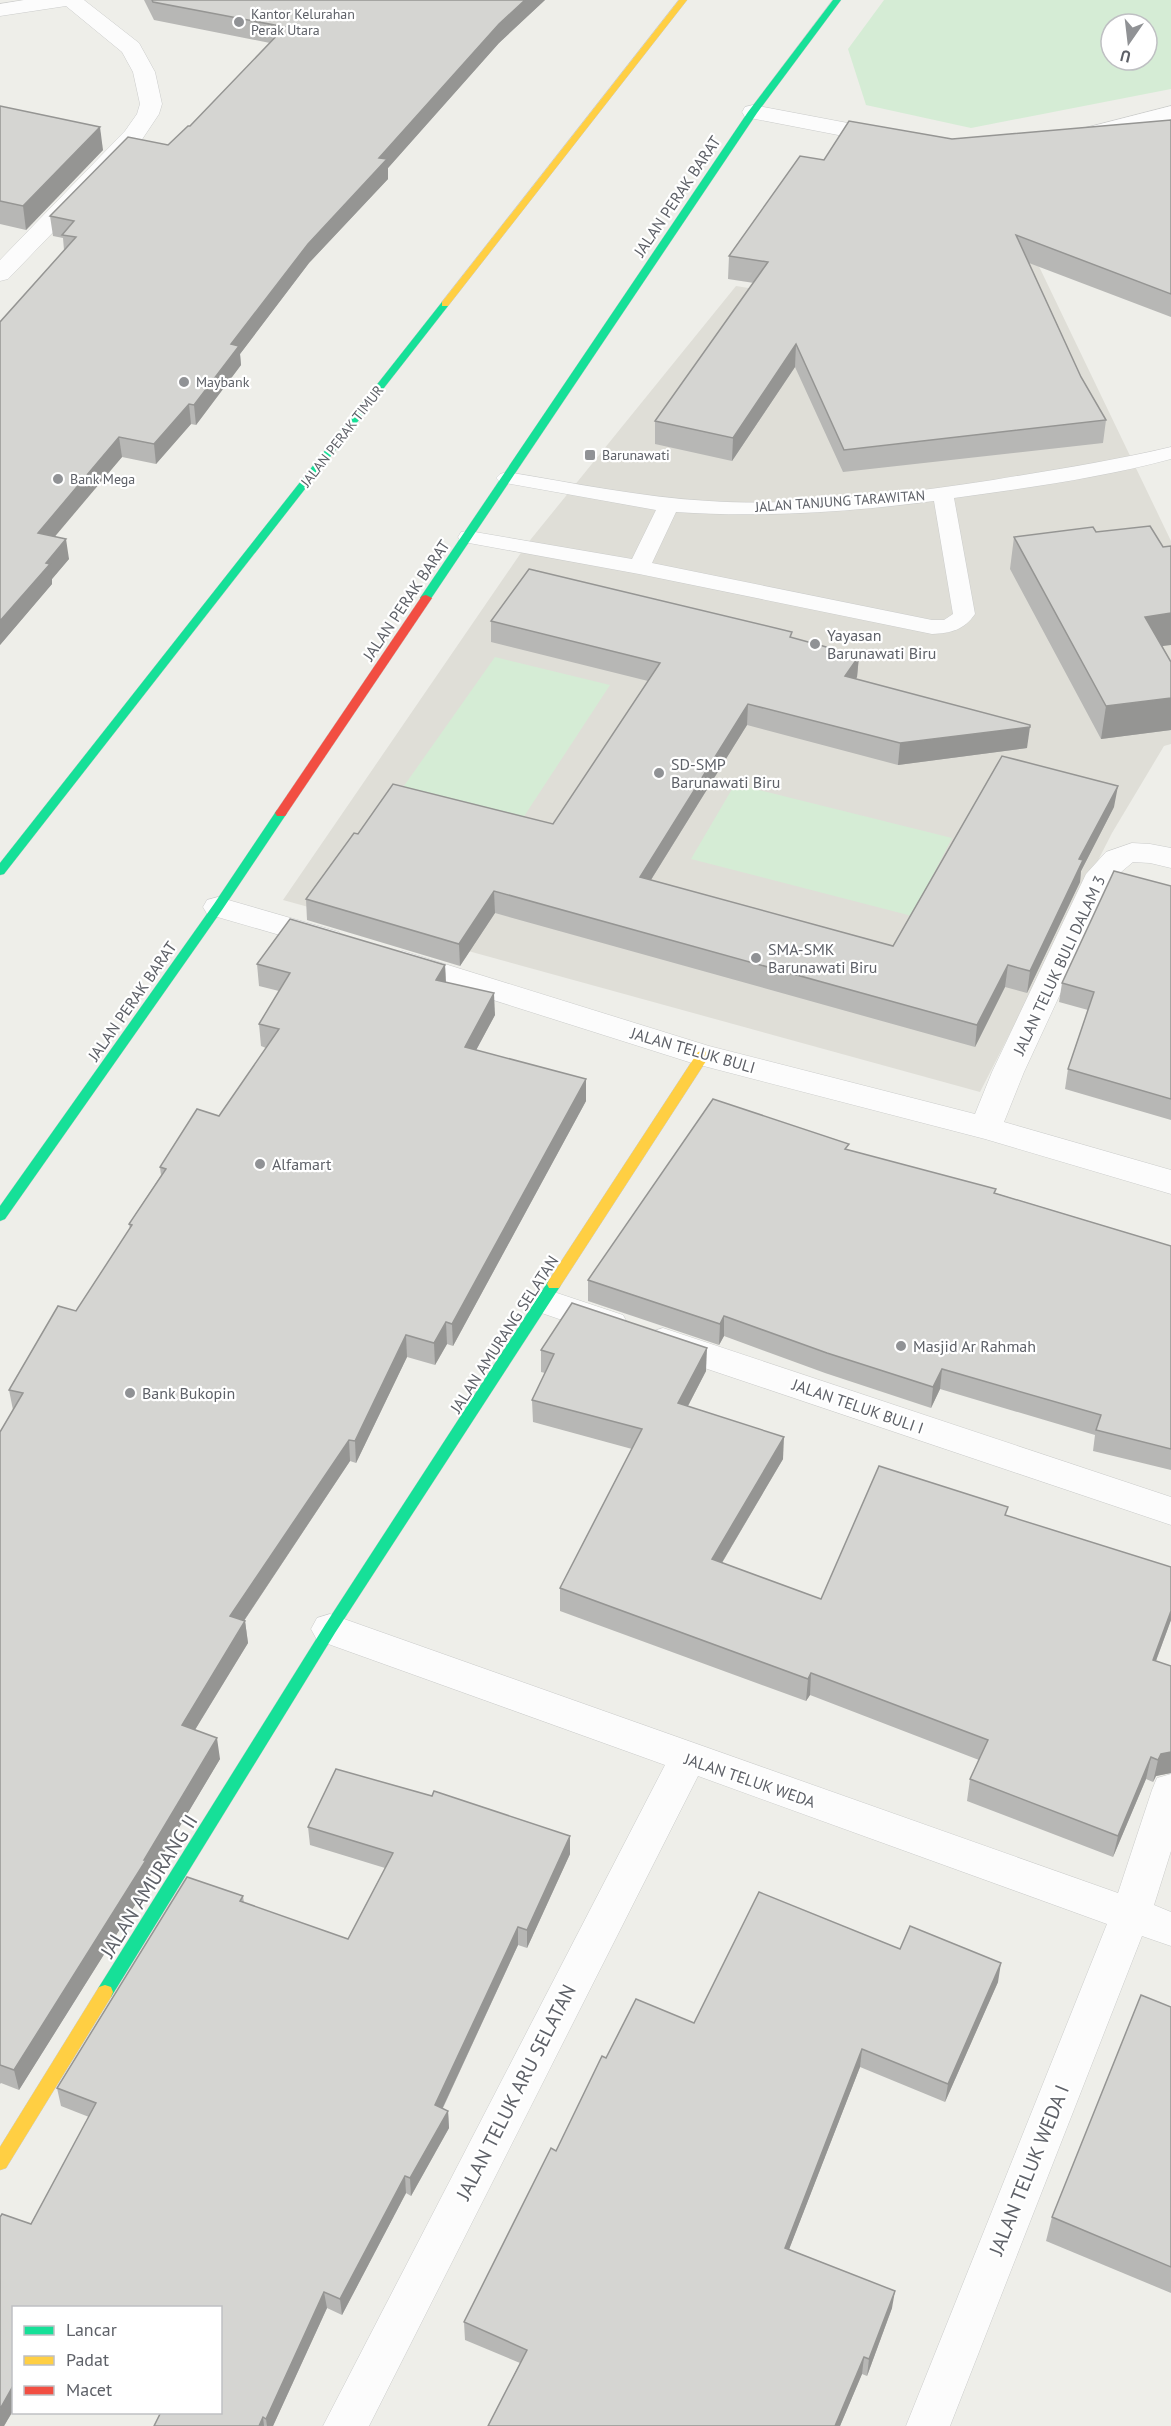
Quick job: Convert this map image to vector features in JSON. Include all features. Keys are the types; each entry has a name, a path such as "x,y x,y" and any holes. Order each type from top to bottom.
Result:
{"main road":[{"name":"JALAN PERAK TIMUR","path":"0,871 683,0"},
{"name":"JALAN PERAK BARAT","path":"0,1216 218,907 753,112 837,0"},
{"name":"JALAN AMURANG SELATAN","path":"330,1629 703,1055"},
{"name":"JALAN AMURANG II","path":"0,2162 330,1629"}],"street":[{"path":"0,10 69,0 131,48 144,72 151,104 148,114 133,136 0,274"},
{"path":"753,112 906,140"},
{"path":"1068,139 1171,113"},
{"name":"JALAN TELUK BULI DALAM 3","path":"986,1128 1008,1072 1101,874 1110,862 1122,855 1150,853 1171,858"},
{"name":"JALAN TELUK BULI","path":"218,907 362,949 703,1055 986,1128 1171,1182"},
{"name":"JALAN TELUK BULI I","path":"545,1301 1171,1511"},
{"name":"JALAN TELUK WEDA","path":"330,1629 687,1759 1171,1929"},
{"name":"JALAN TELUK ARU SELATAN","path":"345,2426 687,1759"},
{"path":"1131,1914 1171,1790"},
{"name":"JALAN TELUK WEDA I","path":"927,2426 1131,1914"}],"lane":[{"name":"JALAN TANJUNG TARAWITAN","path":"507,478 669,505 778,507 943,494 1074,473 1171,453"},
{"path":"469,537 639,567 932,627 953,626 964,614 943,494"},
{"path":"639,567 669,505"}],"shaded area":[{"name":"Yayasan Barunawati Biru","path":"1021,229 1171,541 1171,744 1164,746 1112,833 980,1092 283,900 527,544 736,286 841,303"}],"green space":[{"path":"884,0 1171,0 1171,89 971,128 866,105 848,49"},
{"path":"495,657 610,685 519,824 399,793"},
{"path":"735,784 952,838 912,916 691,859"}],"building":[{"path":"152,0 525,0 499,24 379,158 387,159 308,244 231,344 239,346 194,405 189,404 154,444 119,437 38,533 66,539 46,563 50,564 0,621 0,322 76,237 62,235 74,221 50,216 128,137 168,145 190,126 285,27"},
{"path":"0,106 100,127 23,206 0,201"},
{"path":"1171,120 1171,294 1016,235 1081,377 1106,420 844,450 796,344 733,438 655,421 768,262 729,256 800,156 824,160 849,121 952,139"},
{"path":"1150,526 1163,547 1171,546 1171,613 1145,617 1171,662 1171,698 1106,706 1014,537 1093,527 1096,532"},
{"path":"529,569 792,632 790,637 859,656 845,676 1030,725 1030,727 900,743 748,704 640,877 893,946 1002,756 1118,786 1079,859 1083,860 1030,971 1008,965 977,1025 494,891 459,944 306,899 354,833 358,834 393,784 553,824 660,663 491,621"},
{"path":"1114,871 1171,886 1171,1099 1068,1069 1094,992 1062,983"},
{"path":"290,919 445,965 436,980 494,993 465,1047 586,1079 452,1324 446,1322 434,1343 406,1335 355,1441 349,1440 230,1616 245,1621 182,1725 217,1738 144,1860 146,1860 14,2070 0,2065 0,1432 23,1393 9,1390 58,1306 76,1311 132,1225 129,1224 166,1169 160,1167 197,1109 219,1116 279,1029 259,1024 290,973 257,964"},
{"path":"713,1099 849,1144 845,1149 996,1189 994,1193 1171,1246 1171,1449 1096,1430 1101,1415 942,1369 933,1387 827,1353 724,1316 720,1324 588,1280"},
{"path":"572,1303 707,1348 678,1403 784,1437 712,1559 821,1599 879,1466 1008,1507 1005,1515 1171,1567 1171,1611 1153,1660 1171,1666 1171,1752 1161,1754 1158,1760 1151,1757 1118,1836 970,1779 988,1740 811,1673 808,1679 560,1588 642,1429 532,1400 554,1354 541,1350"},
{"path":"336,1769 432,1796 434,1791 570,1836 527,1930 518,1927 435,2105 448,2111 410,2178 405,2176 340,2299 324,2292 266,2419 263,2417 259,2426 154,2426 160,2414 222,2414 222,2306 12,2306 12,2388 0,2409 0,2217 2,2214 31,2224 96,2103 57,2088 187,1877 243,1896 240,1901 348,1939 393,1853 308,1827"},
{"path":"759,1892 900,1949 910,1926 1001,1963 948,2084 862,2049 785,2248 895,2291 869,2359 864,2357 835,2426 488,2426 527,2350 464,2322 551,2148 556,2151 602,2056 606,2058 636,1999 694,2023"},
{"path":"1141,1995 1171,2007 1171,2267 1052,2217"}],"traffic: fast":[{"path":"426,598 753,112 837,0"},
{"path":"0,871 445,304"},
{"path":"0,1216 218,907 281,813"},
{"path":"105,1992 330,1629 554,1284"}],"traffic: slow":[{"path":"445,304 683,0"},
{"path":"554,1284 703,1055"},
{"path":"0,2162 105,1992"}],"traffic: jam":[{"path":"281,813 426,598"}],"place":[{"name":"Kantor Kelurahan Perak Utara","path":"239,22"},
{"name":"Maybank","path":"184,382"},
{"name":"Barunawati","path":"590,455"},
{"name":"Bank Mega","path":"58,479"},
{"name":"Yayasan Barunawati Biru","path":"815,644"},
{"name":"SD-SMP Barunawati Biru","path":"659,773"},
{"name":"SMA-SMK Barunawati Biru","path":"756,958"},
{"name":"Alfamart","path":"260,1164"},
{"name":"Masjid Ar Rahmah","path":"901,1346"},
{"name":"Bank Bukopin","path":"130,1393"}]}
